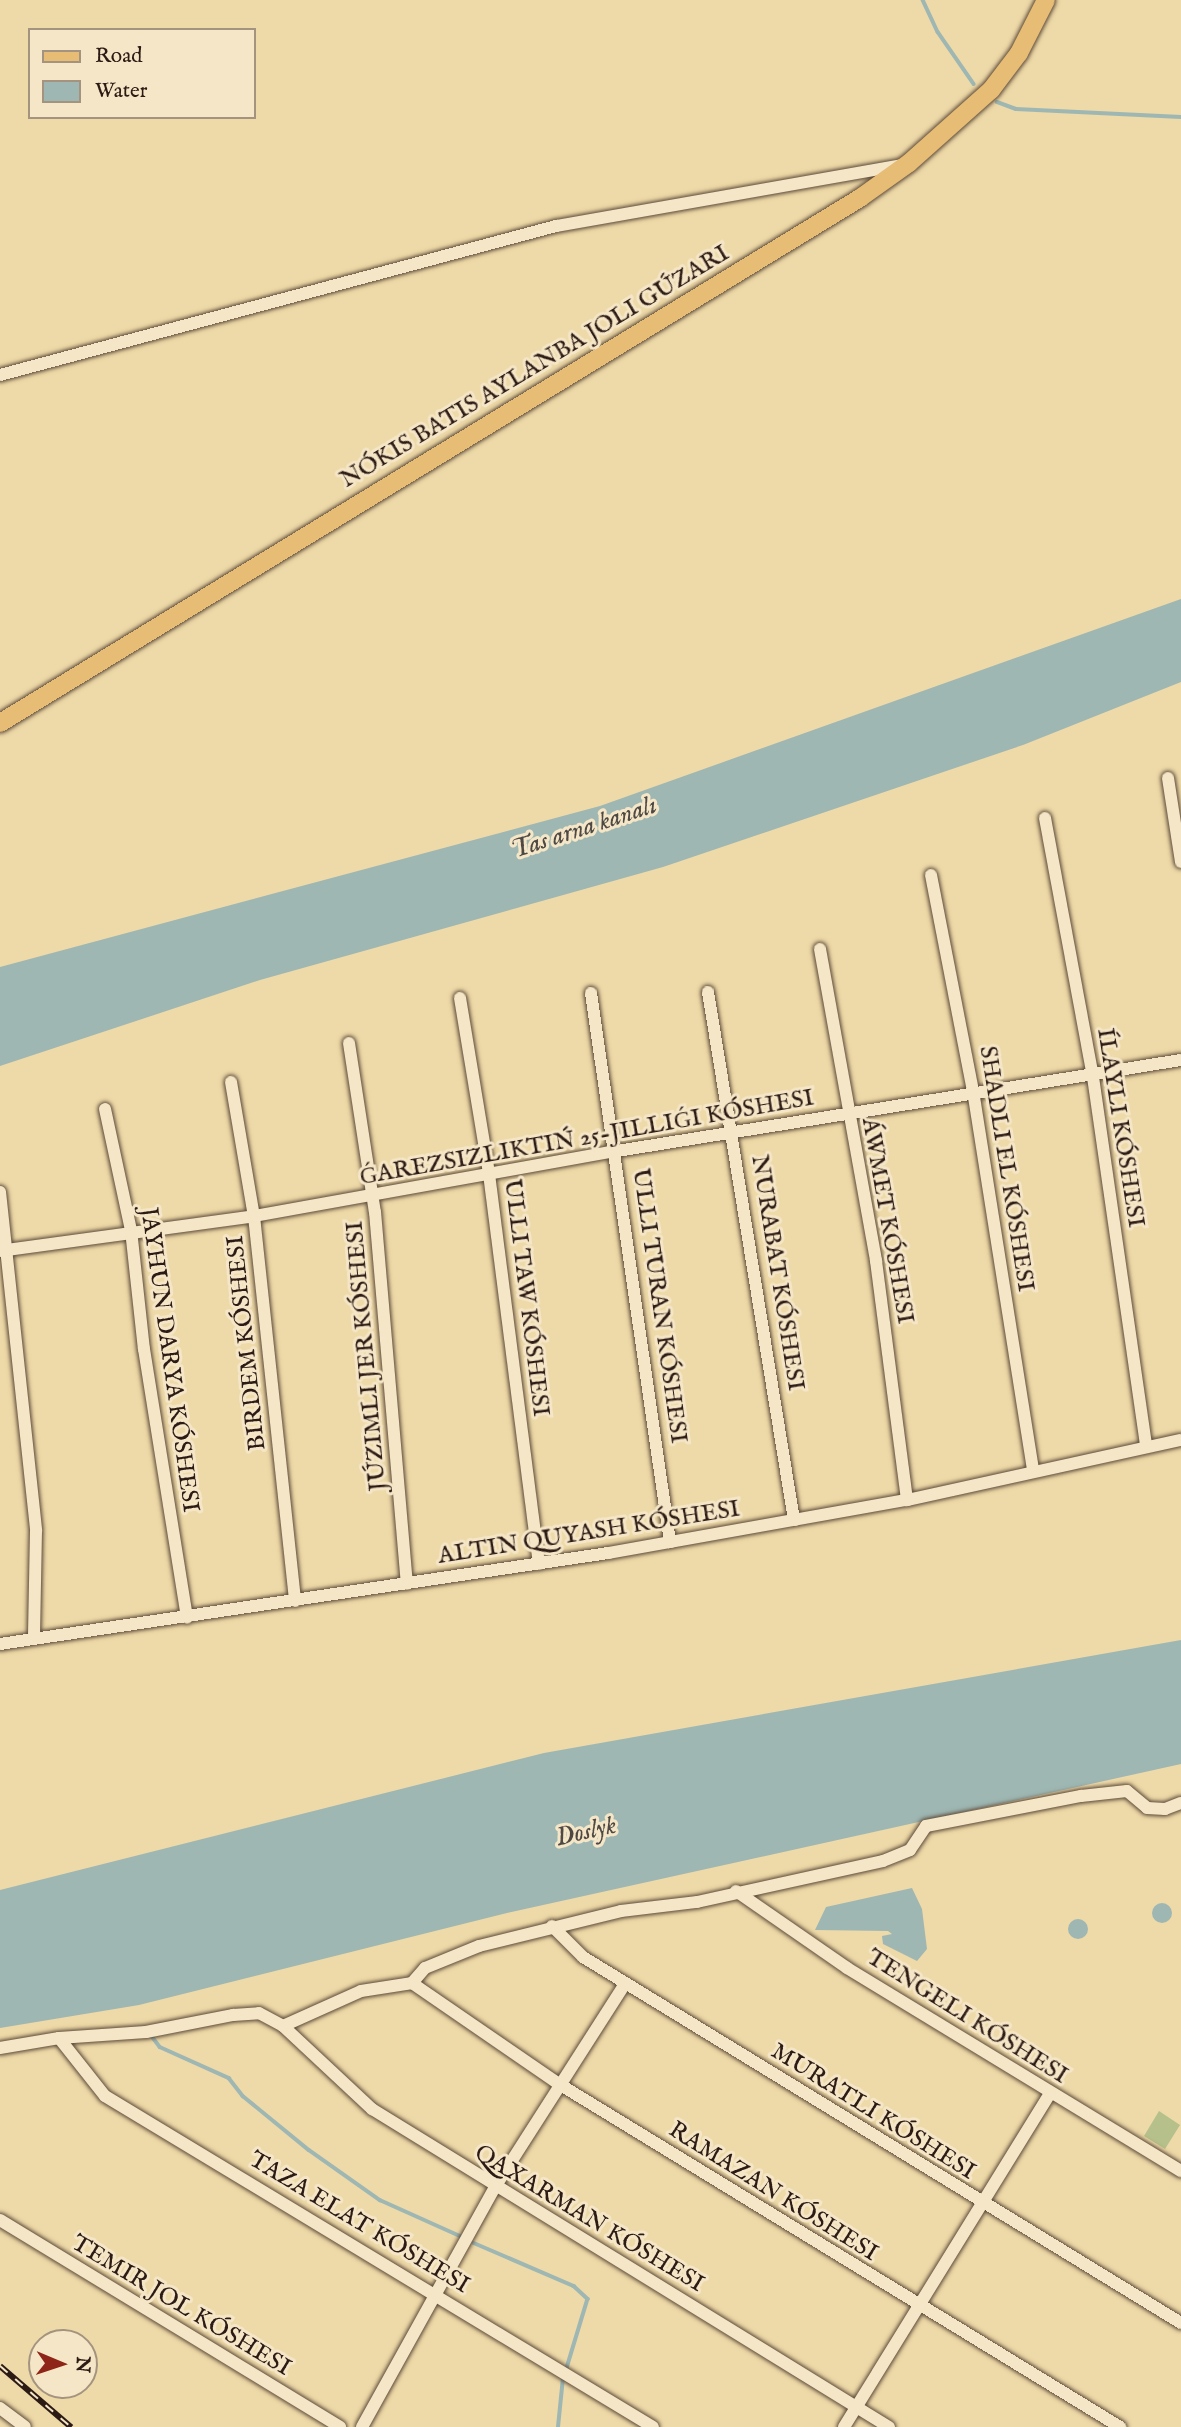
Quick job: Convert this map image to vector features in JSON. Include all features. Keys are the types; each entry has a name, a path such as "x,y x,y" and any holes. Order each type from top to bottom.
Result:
{"main road":[{"path":"0,723 909,163 991,90 1019,53 1046,0"}],"street":[{"path":"0,375 556,226 909,163"},
{"path":"1168,778 1181,862"},
{"path":"1045,818 1093,1077 1146,1447"},
{"path":"931,875 974,1097 1033,1470"},
{"name":"ÁWMET KÓSHESI","path":"820,949 876,1261 907,1500"},
{"name":"NURABAT KÓSHESI","path":"708,992 735,1132 794,1520"},
{"path":"591,993 617,1151 670,1542"},
{"path":"460,998 489,1174 539,1564"},
{"name":"JÚZIMLI JER KÓSHESI","path":"349,1043 373,1196 407,1584"},
{"path":"4,1251 131,1230 254,1216 617,1151 974,1097 1181,1060"},
{"name":"BIRDEM KÓSHESI","path":"231,1082 254,1216 295,1601"},
{"name":"JAYHUN DARYA KÓSHESI","path":"105,1109 131,1230 144,1349 187,1618"},
{"path":"0,1192 4,1251 36,1531 34,1639"},
{"path":"0,1644 187,1618 670,1542 907,1500 1033,1470 1181,1440"},
{"path":"0,2048 60,2038 146,2032 259,2013 282,2026 361,1991 412,1983 425,1968 479,1946 621,1911 697,1902 736,1891 883,1861 910,1850 926,1826 1127,1791 1147,1808 1165,1809 1181,1803"},
{"name":"TENGELI KÓSHESI","path":"736,1891 847,1968 1181,2171"},
{"path":"552,1926 583,1957 625,1984 1181,2323"},
{"name":"RAMAZAN KÓSHESI","path":"412,1983 559,2084 916,2305 1120,2427"},
{"path":"362,2427 438,2295 495,2187 625,1984"},
{"name":"QAXARMAN KÓSHESI","path":"282,2026 372,2109 889,2427"},
{"name":"TAZA ELAT KÓSHESI","path":"60,2038 105,2096 653,2427"},
{"path":"844,2427 916,2305 1050,2093"},
{"name":"TEMIR JOL KÓSHESI","path":"0,2220 340,2427"},
{"path":"0,2408 24,2427"}],"green space":[{"path":"1159,2111 1180,2125 1165,2149 1144,2136"}],"water":[{"name":"Tas arna kanalı","path":"1181,599 1181,682 1023,745 663,867 260,980 0,1066 0,967 600,806"},
{"name":"Doslyk","path":"1181,1640 1181,1764 507,1913 139,2005 0,2028 0,1890 544,1753"},
{"path":"912,1888 922,1909 927,1949 917,1961 883,1944 882,1936 892,1934 888,1931 815,1930 826,1907"},
{"path":"1158,1903 1166,1903 1172,1913 1166,1923 1158,1923 1152,1917 1152,1909"},
{"path":"1078,1919 1085,1922 1088,1929 1085,1936 1078,1939 1071,1936 1068,1929 1071,1922"}],"waterway":[{"path":"923,0 938,32 974,84"},
{"path":"997,102 1016,109 1181,117"},
{"path":"151,2035 160,2047 229,2078 243,2096 309,2150 380,2200 460,2236"},
{"path":"474,2243 574,2286 588,2299 567,2368"},
{"path":"558,2427 563,2378"}],"railway":[{"path":"0,2366 71,2427"}]}
